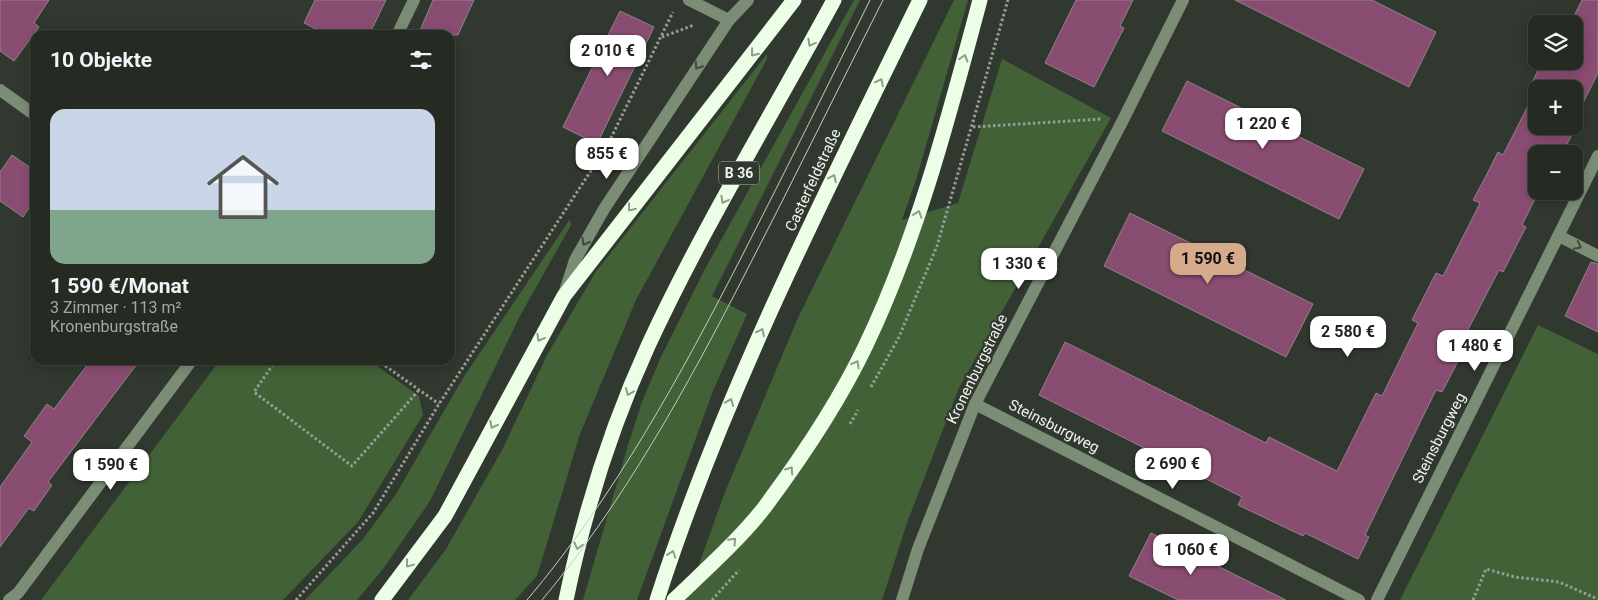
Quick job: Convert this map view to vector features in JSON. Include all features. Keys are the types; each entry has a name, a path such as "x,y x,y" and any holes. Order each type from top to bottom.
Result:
{"highway":[{"path":"382,600 445,516 564,296 794,0"},
{"name":"B 36","path":"566,600 595,482 648,347 677,287 834,0"},
{"name":"Casterfeldstraße","path":"657,600 703,469 741,376 812,222 920,0"},
{"path":"674,600 762,509 832,407 866,346 894,281 920,207 980,0"}],"street":[{"path":"399,30 414,0"},
{"path":"689,0 729,20"},
{"path":"564,296 575,260 604,209 729,20 748,0"},
{"name":"Kronenburgstraße","path":"902,600 918,549 975,404 1122,122 1183,0"},
{"path":"0,90 30,111"},
{"name":"Steinsburgweg","path":"1377,600 1598,156"},
{"path":"1559,236 1598,256"},
{"path":"9,600 18,593 188,365"},
{"name":"Steinsburgweg","path":"975,404 1359,600"}],"path":[{"path":"296,600 373,513 439,404 606,146 675,8"},
{"path":"973,127 1111,118 1122,122"},
{"path":"273,365 254,392 352,466 419,390"},
{"path":"383,365 439,404"},
{"path":"1473,600 1486,569 1515,577 1560,582 1598,599"}],"green space":[{"path":"854,0 860,0 712,296 747,314 713,391 637,600 583,600 628,445 642,402 660,359 705,269"},
{"path":"954,0 968,0 917,177 902,220 958,203 1002,59 1111,118 959,388 908,520 882,600 686,600 725,492 797,320"},
{"path":"767,54 767,59 636,300 580,434 537,576 515,600 408,600 446,549 502,450 547,355 595,273"},
{"path":"570,219 571,225 520,316 430,501 383,569 357,600 305,600 363,539 396,494 463,378"},
{"path":"1538,325 1598,354 1598,600 1400,600"},
{"path":"216,365 376,365 419,396 423,415 358,522 283,600 41,600"}],"building":[{"path":"0,0 49,0 34,23 39,27 37,30 30,30 30,39 14,61 0,51"},
{"path":"315,0 386,0 371,30 318,30 304,23"},
{"path":"433,0 474,0 458,35 455,35 455,30 420,30"},
{"path":"1076,0 1133,0 1120,26 1124,28 1094,87 1045,63"},
{"path":"1235,0 1372,0 1436,32 1409,87"},
{"path":"1582,0 1598,0 1598,73 1583,103 1583,80 1533,80 1538,70 1583,70 1583,15 1574,15"},
{"path":"620,11 654,27 597,144 563,127"},
{"path":"1187,81 1364,169 1339,219 1162,131"},
{"path":"1528,106 1528,135 1572,135 1567,145 1528,145 1528,200 1534,200 1522,225 1526,227 1503,272 1499,270 1460,345 1465,348 1442,392 1436,390 1365,535 1369,537 1358,559 1305,533 1303,536 1238,505 1242,497 1039,395 1065,342 1266,443 1269,437 1337,471 1376,393 1382,396 1418,323 1412,320 1436,273 1443,276 1480,203 1473,200 1498,152 1503,155"},
{"path":"12,155 30,168 30,206 23,217 0,201 0,172"},
{"path":"1130,213 1313,304 1286,357 1104,266"},
{"path":"1591,262 1598,264 1598,332 1565,316"},
{"path":"87,365 136,365 48,482 52,485 34,511 29,508 0,547 0,487 32,442 24,436 47,404 54,409"},
{"path":"1151,533 1286,600 1178,600 1129,576"}],"tram line":[{"path":"527,600 559,560 618,477 671,389 743,254 870,0"},
{"path":"542,600 600,524 627,484 677,401 780,206 883,0"}]}
